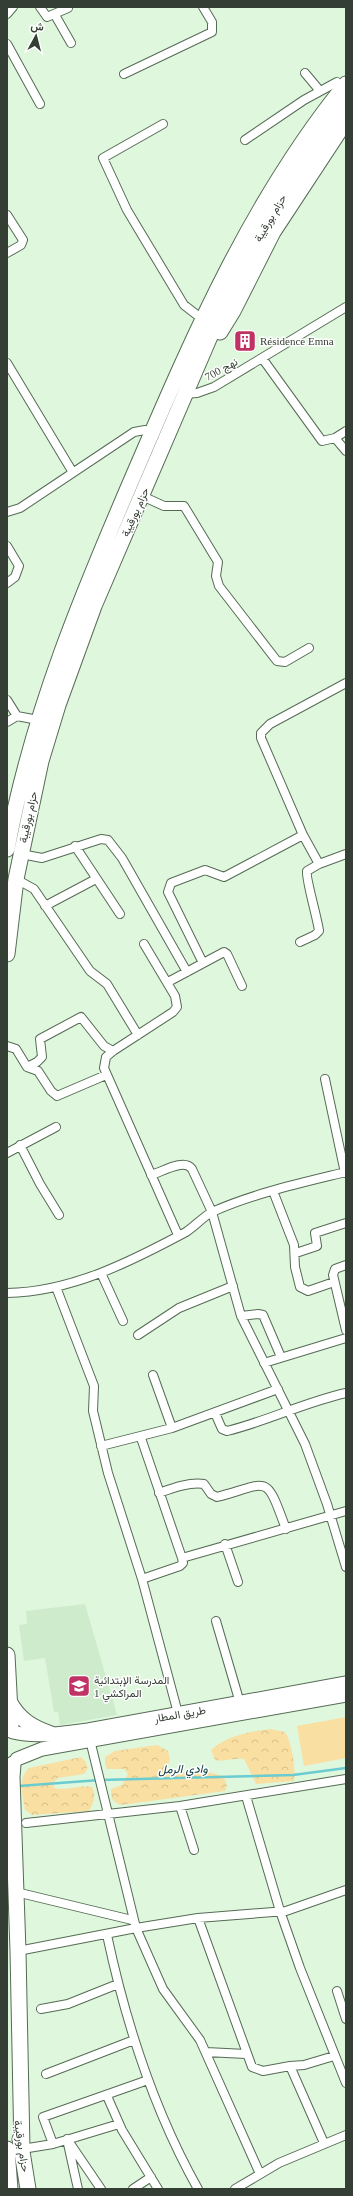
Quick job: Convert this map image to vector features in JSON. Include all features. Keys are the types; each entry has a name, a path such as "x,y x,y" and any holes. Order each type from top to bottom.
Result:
{"highway":[{"path":"195,353 197,314 216,273 257,196 288,149 343,79"},
{"name":"حزام بورقيبة","path":"14,851 58,705 94,606 186,394 195,353 221,282 293,155 343,79"},
{"name":"حزام بورقيبة","path":"7,954 16,879 14,851 19,792 38,720 61,649 152,433 236,276 270,216 302,164 346,103"},
{"path":"195,353 230,316 273,232 346,122"},
{"path":"7,1655 10,1729"},
{"path":"9,1700 14,1711 24,1721 36,1729 51,1734"},
{"path":"12,1764 16,1892 14,1952"},
{"name":"حزام بورقيبة","path":"7,1911 14,1952 12,2062 14,2149 10,2189"},
{"name":"حزام بورقيبة","path":"14,2149 28,2189"}],"main road":[{"name":"طريق المطار","path":"180,1719 240,1703 346,1682"},
{"name":"طريق المطار","path":"10,1729 23,1734 51,1734 122,1729 346,1695"},
{"path":"10,1729 20,1746 12,1764"},
{"name":"طريق المطار","path":"12,1764 42,1749 90,1740 122,1729"}],"street":[{"path":"7,14 13,7"},
{"path":"40,7 45,17 55,15 68,8"},
{"path":"124,74 212,32 212,22 203,7"},
{"path":"55,15 71,43"},
{"path":"7,44 40,104"},
{"path":"305,73 320,91"},
{"path":"245,140 320,91 343,79"},
{"path":"164,124 103,158 127,210 184,305 197,314"},
{"path":"7,215 23,240 21,245 7,253"},
{"name":"نهج 700","path":"186,394 197,393 214,387 346,307"},
{"path":"262,358 322,441 335,438 346,431"},
{"path":"7,365 72,471"},
{"path":"7,512 20,508 72,471 134,432 145,430 152,433"},
{"path":"335,438 346,452"},
{"path":"142,496 164,506 184,506 218,562 216,576 219,586 277,661 285,662 309,648"},
{"path":"7,546 19,566 15,577 7,583"},
{"path":"319,864 303,835 261,738 261,733 270,724 346,683"},
{"path":"7,700 17,716"},
{"path":"7,722 17,716 38,720"},
{"path":"203,962 168,892 171,882 206,870 224,877 303,835"},
{"path":"14,851 42,858 75,846 101,839 108,840 114,846 135,879 187,972"},
{"path":"75,846 120,914"},
{"path":"300,942 315,935 319,931 306,876 307,871 319,864 346,854"},
{"path":"16,879 34,889 90,971 107,984 138,1035"},
{"path":"45,906 96,879"},
{"path":"144,944 177,999 177,1007 173,1012 112,1051 104,1062 106,1075 178,1236"},
{"path":"168,982 220,952 225,952 242,986"},
{"path":"27,1067 37,1062 42,1057 40,1039 81,1017 104,1046 112,1051"},
{"path":"7,1046 16,1049 27,1067 38,1071 51,1091 57,1096 106,1075"},
{"path":"7,1293 37,1291 56,1287 101,1273 178,1236 192,1228 212,1212 273,1190 345,1173 325,1079"},
{"path":"7,1153 56,1127"},
{"path":"20,1145 40,1184 59,1216"},
{"path":"151,1175 182,1164 188,1165 212,1212 241,1316 305,1444 346,1567"},
{"path":"273,1190 296,1253 295,1267 300,1287 303,1290 316,1289 334,1282"},
{"path":"296,1253 317,1246 315,1233 346,1223"},
{"path":"346,1265 335,1269 333,1275 346,1330"},
{"path":"101,1273 123,1320"},
{"path":"138,1335 179,1308 233,1286"},
{"path":"56,1287 94,1386 93,1411 101,1446 118,1509 142,1579 180,1719"},
{"path":"241,1316 258,1314 263,1315 281,1357"},
{"path":"264,1363 346,1338"},
{"path":"153,1375 172,1428"},
{"path":"101,1446 141,1438 278,1389"},
{"path":"216,1412 222,1429 227,1432 290,1412 322,1399 346,1394"},
{"path":"141,1438 183,1564 142,1579"},
{"path":"160,1493 179,1487 201,1484 204,1484 211,1494 217,1496 253,1485 267,1487 274,1497 286,1529"},
{"path":"182,1558 225,1544 286,1529 346,1511"},
{"path":"225,1544 238,1582"},
{"path":"216,1621 240,1703"},
{"path":"90,1740 132,1920 164,1989 200,2040 260,2174"},
{"path":"26,1823 180,1806 346,1779"},
{"path":"246,1796 280,1911 334,2056 345,2080"},
{"path":"180,1806 194,1850"},
{"path":"14,1952 107,1935 136,1928 198,1918 294,1909 346,1890"},
{"path":"16,1892 132,1920"},
{"path":"198,1918 246,2054 252,2067 258,2071 304,2065 334,2056"},
{"path":"107,1935 118,1984 134,2040 148,2080 167,2129 198,2189"},
{"path":"41,2009 75,2002 118,1984"},
{"path":"336,1991 346,2018"},
{"path":"46,2074 134,2040"},
{"path":"206,2052 246,2054"},
{"path":"290,2066 324,2143"},
{"path":"53,2144 43,2117 107,2096 148,2080"},
{"path":"107,2096 119,2124 158,2189"},
{"path":"14,2149 53,2144 119,2124"},
{"path":"235,2189 260,2174 324,2143 346,2135"},
{"path":"67,2139 78,2189"},
{"path":"67,2139 101,2189"},
{"path":"134,2189 151,2177"}],"shaded area":[{"name":"المدرسة الإبتدائية المراكشي 1","path":"85,1604 117,1715 60,1725 58,1712 54,1712 45,1658 24,1661 19,1625 27,1624 26,1611"}],"green space":[{"path":"346,1717 346,1758 304,1766 297,1726"},
{"path":"271,1729 285,1732 290,1743 293,1756 294,1781 256,1784 244,1759 222,1761 215,1760 211,1750 224,1741 239,1735"},
{"path":"157,1745 168,1751 170,1759 167,1768 171,1774 198,1771 217,1774 224,1777 227,1786 225,1791 121,1805 116,1802 112,1797 111,1789 122,1785 128,1774 124,1769 108,1769 105,1765 105,1757 115,1751"},
{"path":"81,1757 87,1765 86,1772 84,1774 58,1778 54,1782 54,1788 63,1789 92,1787 94,1796 89,1811 32,1815 25,1810 22,1782 25,1772 29,1768"}],"waterway":[{"name":"وادي الرمل","path":"19,1786 100,1780 293,1775 346,1768"}],"place":[{"name":"Résidence Emna","path":"245,341"},
{"name":"المدرسة الإبتدائية المراكشي 1","path":"79,1686"}]}
